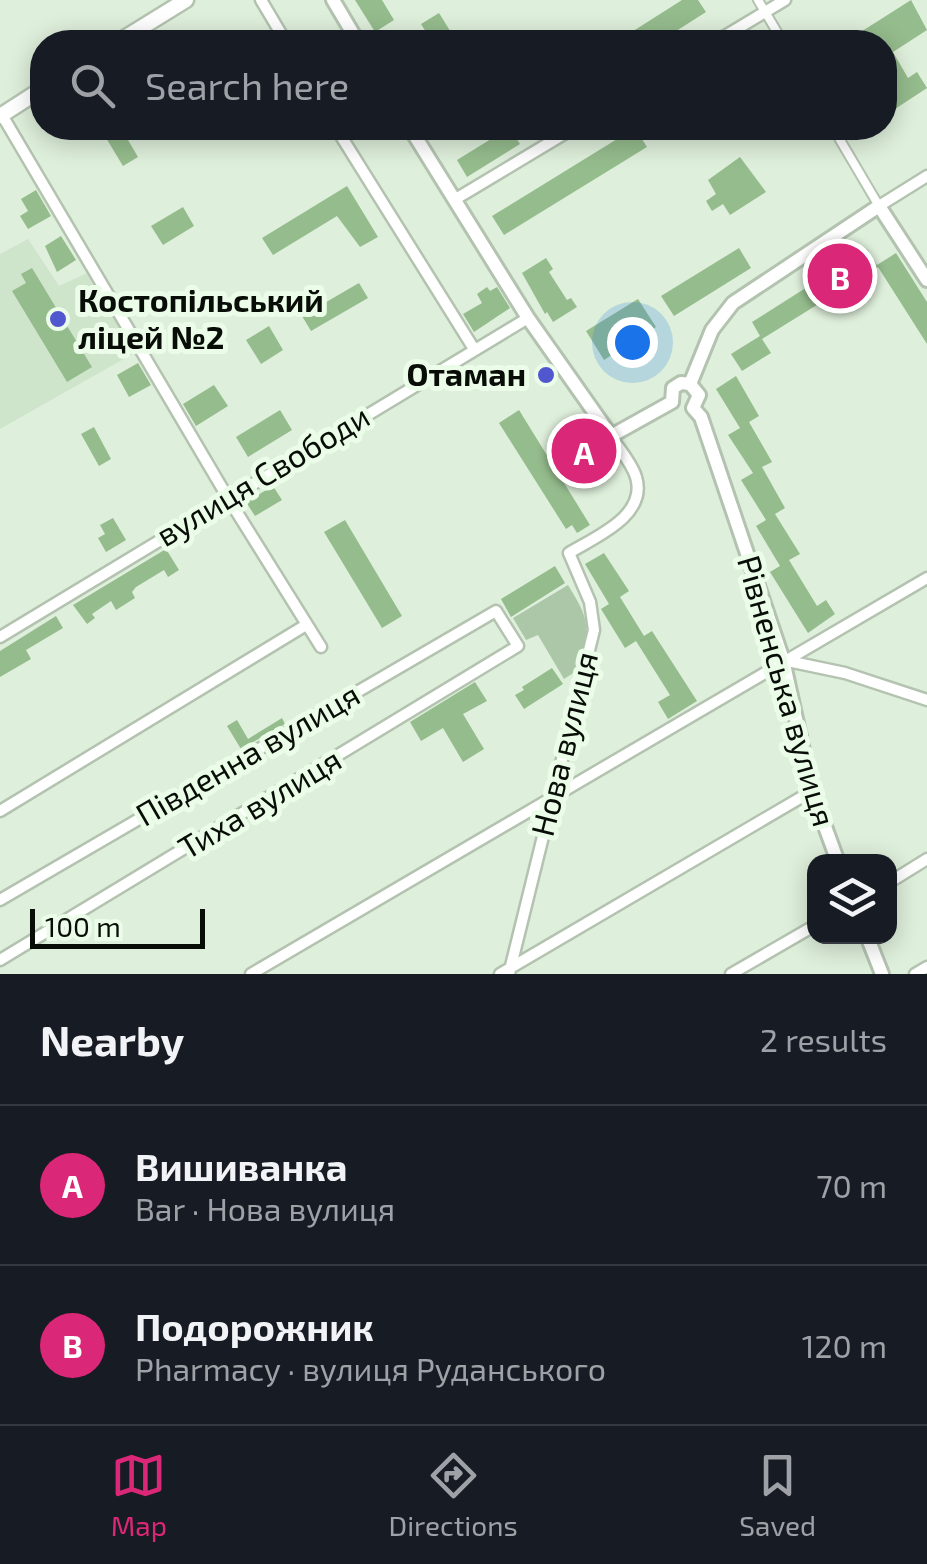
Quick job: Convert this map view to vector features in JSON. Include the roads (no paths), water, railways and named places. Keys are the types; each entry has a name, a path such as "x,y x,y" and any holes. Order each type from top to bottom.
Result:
{"main road":[{"path":"137,30 186,0"},
{"path":"1,115 30,97"}],"street":[{"path":"261,0 279,30"},
{"path":"332,0 351,30"},
{"path":"758,0 775,30"},
{"path":"735,30 784,0"},
{"path":"1,115 321,647"},
{"path":"343,140 474,350"},
{"name":"Нова вулиця","path":"417,140 528,318 636,477 636,498 625,518 569,553 590,602 594,630 506,972"},
{"path":"454,200 554,140"},
{"path":"839,140 927,280"},
{"path":"690,384 712,330 732,303 927,176"},
{"name":"вулиця Свободи","path":"0,637 528,318"},
{"path":"681,383 690,384 698,395 693,408 680,410 672,402 673,388 681,383"},
{"path":"611,436 672,402"},
{"name":"Рівненська вулиця","path":"693,408 701,417 782,660 812,791 835,854"},
{"path":"250,974 927,578"},
{"name":"Тиха вулиця","path":"0,960 518,646 496,611"},
{"name":"Південна вулиця","path":"0,900 496,611"},
{"path":"0,811 306,625"},
{"path":"782,660 845,673 927,700"},
{"path":"506,972 812,791"},
{"path":"897,877 927,858"},
{"path":"731,974 807,930"},
{"path":"870,944 882,974"},
{"path":"915,974 927,967"}],"place":[{"name":"Подорожник","path":"840,276"},
{"name":"Костопільський ліцей №2","path":"58,319"},
{"name":"Отаман","path":"546,375"},
{"name":"Вишиванка","path":"584,451"}]}
